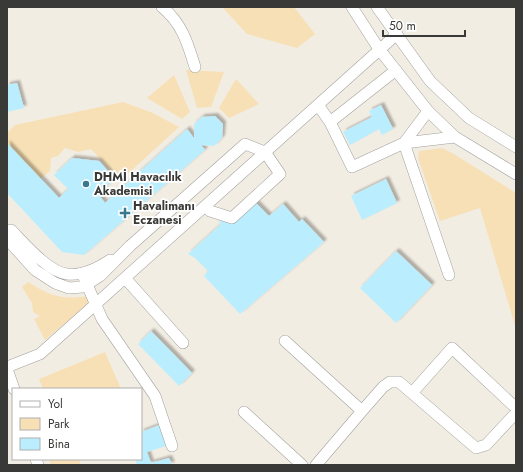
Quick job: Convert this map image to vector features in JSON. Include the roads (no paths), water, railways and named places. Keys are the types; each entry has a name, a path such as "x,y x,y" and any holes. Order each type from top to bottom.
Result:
{"street":[{"path":"162,7 172,15 183,31 188,41 195,67"},
{"path":"352,7 396,70 428,111 455,136 516,174"},
{"path":"377,7 430,81 469,118 516,147"},
{"path":"14,388 7,368 40,354 397,34"},
{"path":"330,122 396,70"},
{"path":"318,105 330,122 352,167 404,143 455,136"},
{"path":"404,143 428,111"},
{"path":"404,143 450,275"},
{"path":"7,239 35,270 56,283 69,288 83,287 100,276 130,246 245,144 265,152 280,174 232,218 210,211 205,206"},
{"path":"7,231 11,230 38,258 55,270 66,274 82,273 100,267 130,246"},
{"path":"82,273 102,319 155,396 172,446"},
{"path":"125,278 183,343"},
{"path":"285,341 362,411"},
{"path":"412,393 452,348 516,408"},
{"path":"316,465 382,387 390,382 399,382 476,448 486,445 513,416 516,415"},
{"path":"244,412 302,465"}],"place":[{"name":"DHMİ Havacılık Akademisi","path":"86,184"},
{"name":"Havalimanı Eczanesi","path":"125,213"}]}
